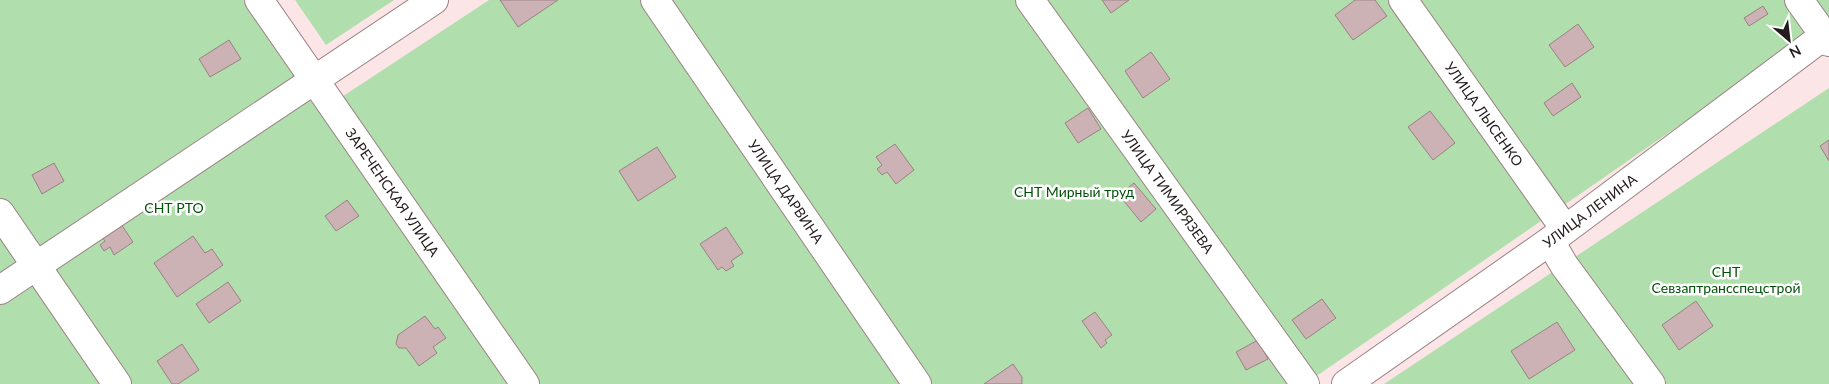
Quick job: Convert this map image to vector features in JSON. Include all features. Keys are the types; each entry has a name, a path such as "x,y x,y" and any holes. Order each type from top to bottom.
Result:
{"street":[{"name":"ЗАРЕЧЕНСКАЯ УЛИЦА","path":"259,0 525,384"},
{"path":"0,290 434,0"},
{"name":"УЛИЦА ДАРВИНА","path":"655,0 917,384"},
{"name":"УЛИЦА ТИМИРЯЗЕВА","path":"1030,0 1305,384"},
{"name":"УЛИЦА ЛЫСЕНКО","path":"1403,0 1558,235 1564,265 1651,384"},
{"path":"1799,0 1827,36"},
{"name":"УЛИЦА ЛЕНИНА","path":"1346,384 1558,235 1827,36"},
{"path":"0,213 117,384"}],"green space":[{"name":"СНТ Мирный труд","path":"0,0 243,0 319,112 489,0 1829,0 1829,22 1305,384 0,384"},
{"path":"295,0 394,0 326,45"},
{"name":"СНТ Севзаптрансспецстрой","path":"1829,88 1829,384 1384,384"}],"building":[{"path":"500,0 558,0 518,27"},
{"path":"1102,0 1129,0 1111,13"},
{"path":"1355,0 1375,0 1387,16 1353,40 1335,15"},
{"path":"1763,6 1768,14 1749,26 1744,18"},
{"path":"1578,24 1594,47 1565,67 1549,45"},
{"path":"229,40 241,59 210,77 199,59"},
{"path":"1151,52 1170,79 1143,98 1125,71"},
{"path":"1572,83 1581,97 1553,116 1544,103"},
{"path":"1088,108 1101,129 1078,143 1065,123"},
{"path":"1430,111 1455,143 1433,160 1408,127"},
{"path":"1829,140 1829,161 1820,146"},
{"path":"895,144 914,170 896,184 887,172 882,175 877,169 882,165 876,157"},
{"path":"657,147 676,177 638,201 619,171"},
{"path":"54,163 64,181 42,194 32,175"},
{"path":"1134,183 1156,209 1141,222 1119,195"},
{"path":"347,200 359,216 336,231 325,216"},
{"path":"121,224 133,242 114,255 110,247 104,251 100,245 105,241 101,236"},
{"path":"726,227 743,253 731,261 734,266 726,271 722,267 718,270 700,244"},
{"path":"193,236 205,253 212,249 223,265 177,297 154,263"},
{"path":"228,282 241,301 209,323 196,304"},
{"path":"1322,299 1336,318 1306,339 1292,320"},
{"path":"1696,301 1713,326 1679,350 1662,325"},
{"path":"1095,312 1112,335 1105,340 1107,343 1101,348 1082,321"},
{"path":"425,316 435,329 438,327 446,338 433,347 437,353 419,366 406,348 399,348 396,344 398,335"},
{"path":"1557,322 1575,350 1529,379 1511,351"},
{"path":"1258,340 1268,359 1246,370 1236,352"},
{"path":"182,344 199,370 178,384 172,384 157,361"},
{"path":"1013,364 1022,377 1022,384 984,384"}],"park label":[{"name":"СНТ РТО","path":"174,208"}]}
